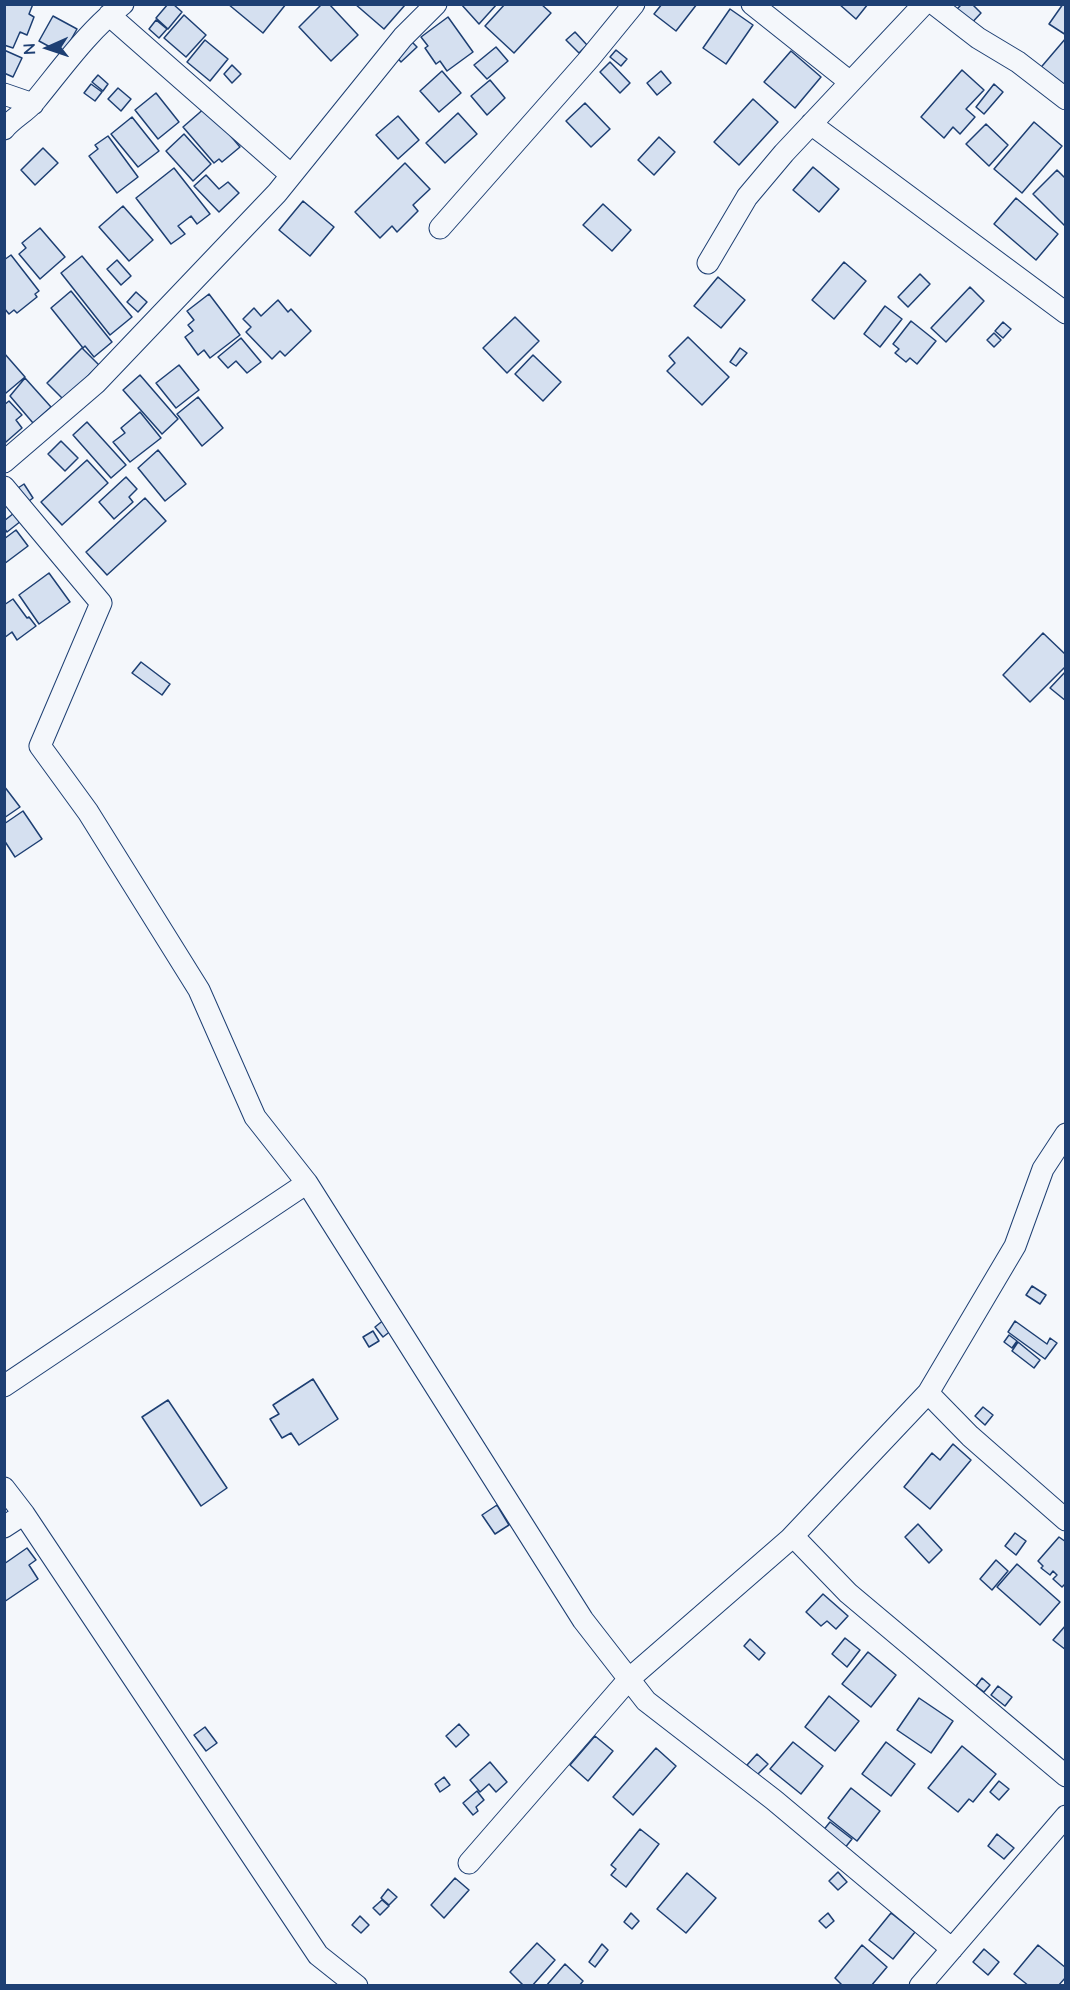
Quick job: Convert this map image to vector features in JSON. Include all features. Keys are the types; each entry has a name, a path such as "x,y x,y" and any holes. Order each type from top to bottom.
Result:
{"street":[{"path":"4,462 96,383 277,193 290,174 403,37 436,4"},
{"path":"440,228 589,59 634,4"},
{"path":"752,4 850,82"},
{"path":"708,263 747,197 811,124 924,4"},
{"path":"934,4 978,38 1026,68 1065,99"},
{"path":"4,129 33,104 64,62 116,10 290,174"},
{"path":"4,94 33,104"},
{"path":"811,124 1065,313"},
{"path":"4,487 102,603 40,746 88,812 199,990 255,1117 307,1183 584,1620 646,1701 774,1800 952,1949"},
{"path":"469,1863 629,1679 793,1536 928,1393 1015,1246 1043,1169 1065,1134"},
{"path":"4,1386 307,1183"},
{"path":"928,1393 970,1436 1065,1520"},
{"path":"4,1488 24,1514 318,1955 357,1986"},
{"path":"4,1527 24,1514"},
{"path":"793,1536 848,1593 1065,1776"},
{"path":"924,1984 1065,1816"}],"building":[{"path":"4,4 33,4 29,14 34,17 27,35 20,32 13,48 4,45"},
{"path":"168,4 173,4 182,12 168,29 156,18"},
{"path":"228,4 286,4 263,33"},
{"path":"322,4 329,4 358,35 331,61 299,27"},
{"path":"355,4 404,4 405,5 384,29"},
{"path":"461,4 497,4 479,24"},
{"path":"505,4 541,4 551,13 514,53 485,26"},
{"path":"662,4 697,4 676,31 654,14"},
{"path":"839,4 868,4 856,19"},
{"path":"962,4 972,4 981,13 968,27 953,13"},
{"path":"1063,4 1066,4 1066,35 1049,24"},
{"path":"730,9 753,25 726,64 703,48"},
{"path":"184,15 206,35 186,57 164,38"},
{"path":"53,16 77,29 63,54 39,41"},
{"path":"448,17 473,52 447,71 440,61 436,64 425,48 428,46 421,37"},
{"path":"156,20 167,29 159,38 149,29"},
{"path":"575,32 587,45 579,53 566,40"},
{"path":"1066,38 1066,96 1037,72"},
{"path":"205,40 228,59 210,81 187,62"},
{"path":"410,40 417,47 401,62 394,54"},
{"path":"496,47 508,61 487,79 474,65"},
{"path":"4,50 22,58 13,77 4,73"},
{"path":"616,50 627,59 621,66 610,57"},
{"path":"791,51 821,77 795,108 764,82"},
{"path":"610,62 630,83 620,93 600,72"},
{"path":"232,65 241,74 232,83 224,74"},
{"path":"962,70 984,90 966,109 975,117 960,134 953,127 944,138 921,117"},
{"path":"442,71 461,93 439,112 420,91"},
{"path":"661,71 671,83 657,95 647,83"},
{"path":"98,75 108,84 103,91 92,82"},
{"path":"490,80 505,98 487,115 471,96"},
{"path":"91,84 102,92 95,101 84,93"},
{"path":"994,84 1003,92 984,114 976,107"},
{"path":"118,88 131,99 121,111 108,99"},
{"path":"156,93 179,122 158,139 135,110"},
{"path":"753,99 778,122 739,165 714,142"},
{"path":"585,103 610,129 591,147 566,121"},
{"path":"206,107 240,147 222,162 219,159 214,163 183,127"},
{"path":"458,113 477,134 445,163 426,143"},
{"path":"398,116 419,140 398,159 376,135"},
{"path":"132,117 159,151 138,167 111,134"},
{"path":"1034,122 1062,146 1022,193 994,169"},
{"path":"986,124 1008,145 989,166 966,144"},
{"path":"184,134 211,164 193,181 166,151"},
{"path":"108,136 138,177 117,193 89,156 98,149 95,145"},
{"path":"659,137 675,152 654,175 638,160"},
{"path":"43,148 58,163 35,185 21,170"},
{"path":"405,163 430,189 413,205 418,211 397,232 392,226 380,238 355,212"},
{"path":"813,167 839,189 819,212 793,190"},
{"path":"174,168 210,214 197,224 191,216 178,226 185,234 171,244 136,198"},
{"path":"1057,170 1066,179 1066,227 1033,194"},
{"path":"206,175 219,189 228,182 239,193 219,212 194,186"},
{"path":"1016,198 1058,234 1036,260 994,224"},
{"path":"303,201 334,227 310,256 279,230"},
{"path":"603,204 631,230 612,251 583,225"},
{"path":"123,206 153,240 129,261 99,227"},
{"path":"40,228 65,257 40,279 19,254 26,248 22,243"},
{"path":"11,255 39,291 35,294 37,297 17,313 14,310 9,314 4,308 4,260"},
{"path":"82,256 132,317 110,335 61,273"},
{"path":"117,260 131,276 121,285 107,269"},
{"path":"844,262 866,281 834,319 812,300"},
{"path":"920,274 930,284 908,307 898,297"},
{"path":"718,277 745,300 721,328 694,306"},
{"path":"970,287 984,301 946,342 931,328"},
{"path":"71,291 112,342 94,357 85,346 83,348 51,308"},
{"path":"136,292 147,302 138,312 127,302"},
{"path":"209,294 240,335 210,358 204,350 198,355 185,337 193,331 188,325 194,320 187,311"},
{"path":"278,300 288,312 291,309 311,331 285,356 280,351 272,359 246,332 251,327 243,319 254,308 261,316"},
{"path":"885,306 902,319 880,347 864,334"},
{"path":"515,317 539,341 507,373 483,348"},
{"path":"911,321 936,341 917,364 910,358 906,362 895,353 899,349 893,344"},
{"path":"1003,322 1011,329 1003,338 995,331"},
{"path":"994,333 1001,340 994,347 987,340"},
{"path":"688,337 729,377 702,405 667,371 675,363 669,356"},
{"path":"241,338 261,362 247,373 236,361 228,368 218,357"},
{"path":"82,348 99,365 64,400 47,383"},
{"path":"740,348 747,353 736,366 730,362"},
{"path":"4,353 25,377 6,393 4,392"},
{"path":"533,355 561,382 543,401 515,374"},
{"path":"179,365 199,390 176,408 156,383"},
{"path":"140,375 178,419 162,434 123,390"},
{"path":"25,378 51,407 33,423 10,396"},
{"path":"198,397 223,428 202,446 177,414"},
{"path":"9,401 22,415 16,420 22,428 6,442 4,439 4,405"},
{"path":"140,412 161,438 130,462 113,442 125,433 121,428"},
{"path":"87,422 126,465 111,478 73,435"},
{"path":"61,441 78,458 65,471 48,454"},
{"path":"158,450 186,484 165,501 138,468"},
{"path":"87,460 108,483 62,525 41,502"},
{"path":"126,477 137,489 129,497 133,502 114,519 99,502"},
{"path":"24,484 33,498 25,504 15,490"},
{"path":"145,498 166,521 107,575 86,552"},
{"path":"14,513 21,521 7,532 4,528 4,521"},
{"path":"16,530 28,546 4,564 4,539"},
{"path":"49,573 70,602 39,624 19,595"},
{"path":"13,599 36,626 17,640 12,632 4,638 4,605"},
{"path":"1043,633 1066,655 1066,666 1030,702 1003,675"},
{"path":"141,662 170,684 162,695 132,673"},
{"path":"1066,671 1066,701 1050,688"},
{"path":"4,786 20,807 4,818"},
{"path":"23,811 42,839 15,857 4,840 4,824"},
{"path":"1032,1286 1046,1295 1040,1304 1026,1295"},
{"path":"385,1319 392,1330 383,1337 375,1327"},
{"path":"1015,1321 1047,1344 1050,1338 1057,1343 1045,1359 1008,1332"},
{"path":"373,1331 379,1341 369,1347 363,1337"},
{"path":"1009,1335 1017,1341 1012,1348 1004,1342"},
{"path":"1018,1342 1040,1360 1034,1368 1012,1351"},
{"path":"313,1379 338,1419 299,1445 291,1433 282,1438 270,1419 279,1414 273,1405"},
{"path":"168,1400 227,1488 201,1506 142,1417"},
{"path":"983,1407 993,1415 985,1425 975,1416"},
{"path":"953,1444 971,1460 930,1509 904,1487 932,1453 940,1460"},
{"path":"497,1505 509,1525 495,1534 482,1515"},
{"path":"918,1524 942,1550 929,1563 905,1537"},
{"path":"1015,1533 1026,1541 1016,1555 1005,1546"},
{"path":"1059,1537 1066,1542 1066,1583 1062,1587 1053,1579 1057,1575 1053,1571 1050,1575 1041,1568 1043,1566 1038,1561"},
{"path":"27,1548 36,1560 29,1565 38,1579 4,1602 4,1564"},
{"path":"996,1560 1008,1571 992,1590 980,1579"},
{"path":"1017,1564 1060,1602 1040,1625 997,1587"},
{"path":"823,1594 848,1616 836,1629 827,1621 821,1626 806,1612"},
{"path":"1066,1625 1066,1650 1053,1640"},
{"path":"845,1638 860,1650 847,1667 832,1654"},
{"path":"750,1639 765,1653 759,1660 744,1646"},
{"path":"868,1652 896,1675 871,1707 842,1684"},
{"path":"982,1678 990,1685 984,1692 976,1686"},
{"path":"998,1686 1012,1697 1005,1706 991,1695"},
{"path":"829,1696 859,1721 835,1751 805,1727"},
{"path":"919,1698 953,1721 931,1753 897,1730"},
{"path":"459,1724 469,1735 456,1747 446,1736"},
{"path":"205,1727 217,1743 206,1751 194,1735"},
{"path":"595,1736 613,1751 588,1781 570,1765"},
{"path":"793,1742 823,1766 801,1794 770,1769"},
{"path":"886,1742 915,1764 891,1796 862,1774"},
{"path":"962,1746 996,1774 973,1802 969,1799 958,1812 928,1788"},
{"path":"656,1748 676,1766 633,1815 613,1797"},
{"path":"757,1754 768,1764 757,1775 747,1765"},
{"path":"490,1762 507,1782 496,1792 489,1784 480,1792 470,1780"},
{"path":"444,1777 450,1785 440,1792 435,1784"},
{"path":"999,1781 1009,1789 999,1800 990,1792"},
{"path":"851,1788 880,1811 857,1841 828,1818"},
{"path":"477,1791 484,1800 476,1807 478,1811 473,1815 463,1803"},
{"path":"830,1822 852,1839 844,1849 822,1832"},
{"path":"640,1829 659,1844 626,1887 611,1875 616,1869 611,1865"},
{"path":"997,1834 1014,1848 1004,1859 988,1846"},
{"path":"838,1872 847,1882 838,1890 829,1881"},
{"path":"687,1873 716,1898 686,1933 657,1909"},
{"path":"455,1878 469,1890 444,1918 431,1905"},
{"path":"388,1889 397,1897 389,1905 381,1898"},
{"path":"382,1900 389,1906 380,1915 373,1908"},
{"path":"631,1913 639,1921 632,1929 624,1922"},
{"path":"828,1913 834,1921 826,1928 819,1921"},
{"path":"891,1913 915,1932 893,1959 869,1940"},
{"path":"360,1916 369,1925 361,1933 352,1925"},
{"path":"537,1943 555,1960 532,1986 524,1986 510,1972"},
{"path":"602,1944 608,1950 595,1967 589,1962"},
{"path":"862,1945 887,1967 871,1986 843,1986 835,1978"},
{"path":"1038,1945 1066,1968 1066,1977 1058,1986 1029,1986 1014,1974"},
{"path":"984,1949 999,1962 988,1975 973,1962"},
{"path":"565,1964 583,1981 579,1986 546,1986"}]}
